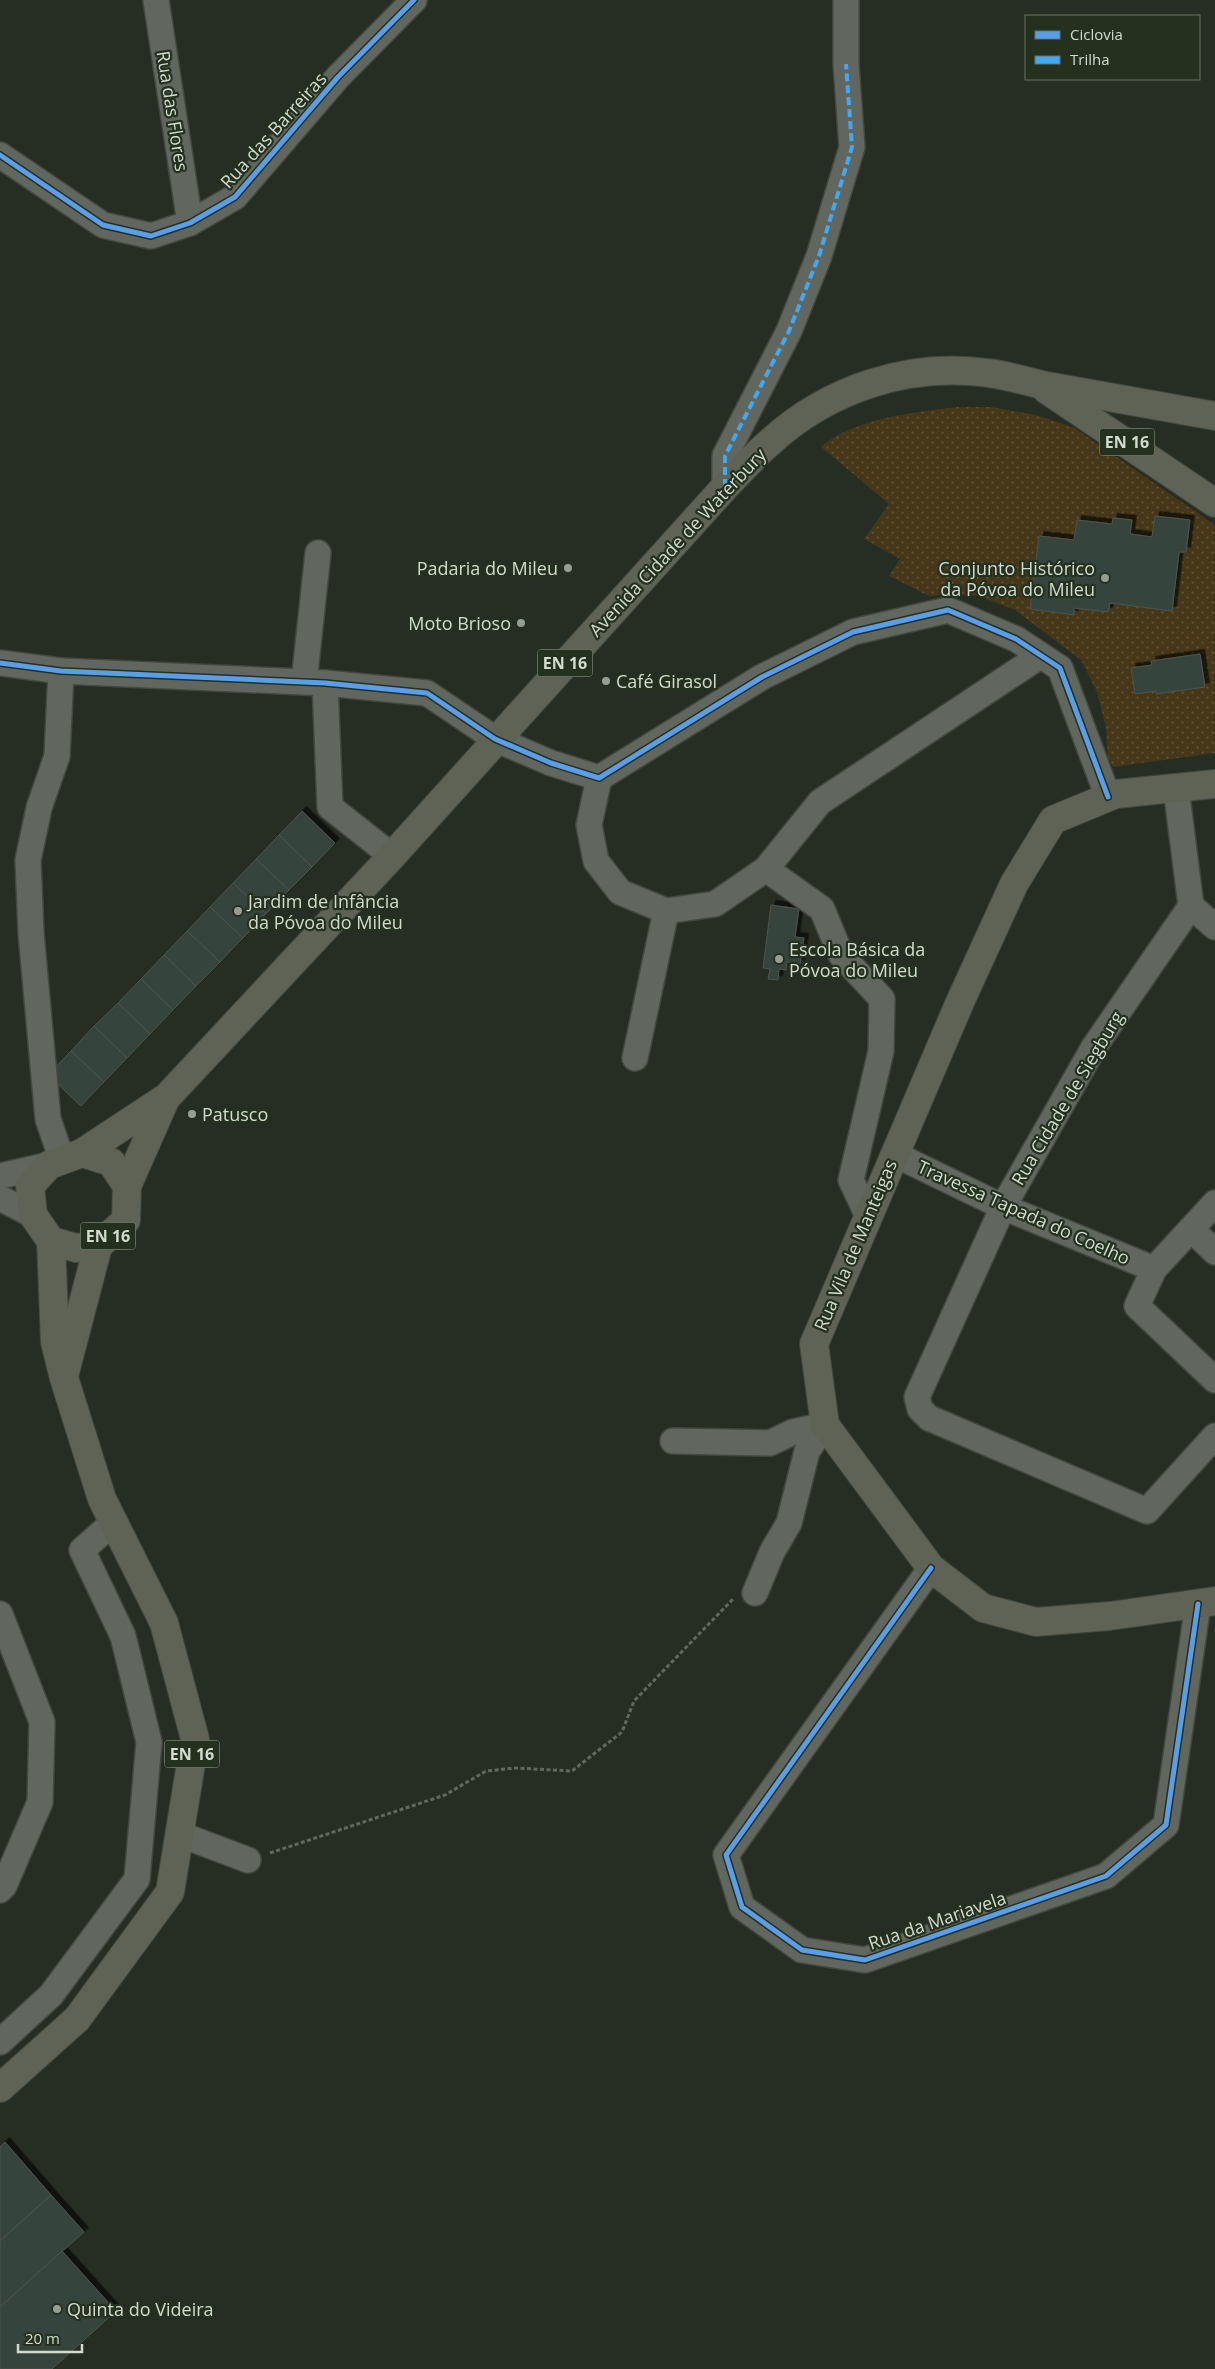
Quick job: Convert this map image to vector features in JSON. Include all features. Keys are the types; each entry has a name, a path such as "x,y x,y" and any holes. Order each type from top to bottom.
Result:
{"main road":[{"name":"Avenida Cidade de Waterbury","path":"167,1097 392,856 495,739 725,487 769,443 810,413 845,392 872,382 907,374 944,370 988,373 1038,384"},
{"name":"EN 16","path":"1038,384 1215,416"},
{"name":"EN 16","path":"1038,384 1215,503"},
{"name":"Rua Vila de Manteigas","path":"1206,1603 1110,1616 1036,1622 983,1608 931,1568 825,1425 814,1344 960,1002 1014,884 1053,820 1116,794 1215,784"},
{"name":"EN 16","path":"3,2080 77,2019 170,1892 195,1739 164,1623 102,1499 64,1378 55,1342 51,1241 33,1215 30,1186 64,1159 167,1097"},
{"name":"EN 16","path":"64,1378 98,1246 126,1220 127,1186 146,1139 167,1097"},
{"path":"64,1159 111,1162 127,1186"},
{"name":"EN 16","path":"51,1241 76,1248 98,1246"}],"street":[{"name":"Rua das Flores","path":"156,0 190,223"},
{"name":"Rua das Barreiras","path":"0,155 103,225 151,236 190,223 235,197 338,77 414,0"},
{"path":"725,487 725,456 790,331 819,256 852,147 846,64 846,0"},
{"path":"318,553 314,682 330,807 392,856"},
{"path":"1040,656 820,802 766,869 715,904 666,911 620,892 596,861 589,825 599,778 762,677 853,632 948,610 1016,640 1060,668 1108,797"},
{"path":"0,663 61,671 314,682 427,693 495,739 551,763 599,778"},
{"path":"0,1176 64,1159 48,1120 30,933 28,860 39,808 57,756 61,671"},
{"path":"1176,788 1191,906 1215,927"},
{"path":"766,869 822,909 840,955 882,1000 881,1051 851,1180 868,1216"},
{"name":"Rua Cidade de Siegburg","path":"1191,906 1094,1047 1003,1207 917,1397 920,1409 929,1418 1147,1511 1215,1436"},
{"path":"635,1058 666,911"},
{"name":"Travessa Tapada do Coelho","path":"894,1154 1003,1207 1154,1269"},
{"path":"0,1198 33,1215"},
{"path":"1215,1203 1154,1269 1137,1306 1215,1380"},
{"path":"1191,1229 1215,1252"},
{"path":"673,1441 770,1443 793,1432 825,1425"},
{"path":"748,1592 789,1523 807,1452 825,1425"},
{"path":"0,2042 51,1995 137,1879 149,1742 123,1636 82,1550 114,1522"},
{"name":"Rua da Mariavela","path":"931,1568 726,1855 742,1907 802,1950 866,1960 1106,1876 1166,1825 1206,1603"},
{"path":"0,1614 42,1722 40,1802 4,1886 0,1890"},
{"path":"179,1834 248,1860"}],"path":[{"path":"248,1860 445,1795 486,1771 516,1768 572,1771 622,1732 634,1701 748,1592"}],"shaded area":[{"path":"957,407 991,407 1036,415 1073,427 1215,525 1215,753 1113,767 1108,757 1106,728 1097,692 1081,660 1015,610 979,596 950,594 929,596 889,576 900,559 864,539 889,504 821,447 834,437 867,423 904,414"}],"building":[{"name":"Conjunto Histórico da Póvoa do Mileu","path":"1155,516 1190,520 1186,552 1179,552 1172,611 1110,603 1108,612 1074,608 1074,615 1030,609 1039,536 1074,540 1077,520 1112,524 1113,518 1132,520 1130,534 1152,537"},
{"path":"1200,654 1205,687 1156,694 1156,691 1135,694 1131,668 1152,665 1151,661"},
{"path":"302,811 335,843 312,867 279,835"},
{"path":"279,835 312,867 289,890 256,859"},
{"path":"256,859 289,890 266,914 233,883"},
{"name":"Jardim de Infância da Póvoa do Mileu","path":"233,883 266,914 243,938 210,907"},
{"path":"771,905 799,909 795,937 804,938 800,964 787,962 786,970 779,969 778,980 768,979 770,969 763,968"},
{"path":"210,907 243,938 220,962 187,931"},
{"path":"187,931 220,962 196,986 164,955"},
{"path":"164,955 196,986 173,1010 141,979"},
{"path":"141,979 173,1010 150,1034 118,1003"},
{"path":"118,1003 150,1034 127,1058 94,1026"},
{"path":"94,1026 127,1058 104,1082 71,1051"},
{"path":"71,1051 104,1082 81,1106 48,1075"},
{"path":"5,2142 51,2195 0,2241 0,2147"},
{"path":"51,2195 84,2232 0,2307 0,2241"},
{"name":"Quinta do Videira","path":"62,2251 116,2311 52,2369 0,2369 0,2307"}],"marked path":[{"path":"725,487 725,456 789,331 819,256 852,147 846,64"}],"cycle path":[{"path":"0,155 103,225 151,236 190,223 235,197 338,77 414,0"},
{"path":"0,663 61,671 325,683 427,693 495,739 551,763 599,778 762,677 853,632 948,610 1016,639 1060,668 1108,797"},
{"path":"931,1568 726,1855 742,1907 802,1950 865,1960 1106,1876 1166,1825 1198,1604"}],"place":[{"name":"Padaria do Mileu","path":"568,568"},
{"name":"Conjunto Histórico da Póvoa do Mileu","path":"1105,578"},
{"name":"Moto Brioso","path":"521,623"},
{"name":"Café Girasol","path":"606,681"},
{"name":"Jardim de Infância da Póvoa do Mileu","path":"238,911"},
{"name":"Escola Básica da Póvoa do Mileu","path":"779,959"},
{"name":"Patusco","path":"192,1114"},
{"name":"Quinta do Videira","path":"57,2309"}]}
